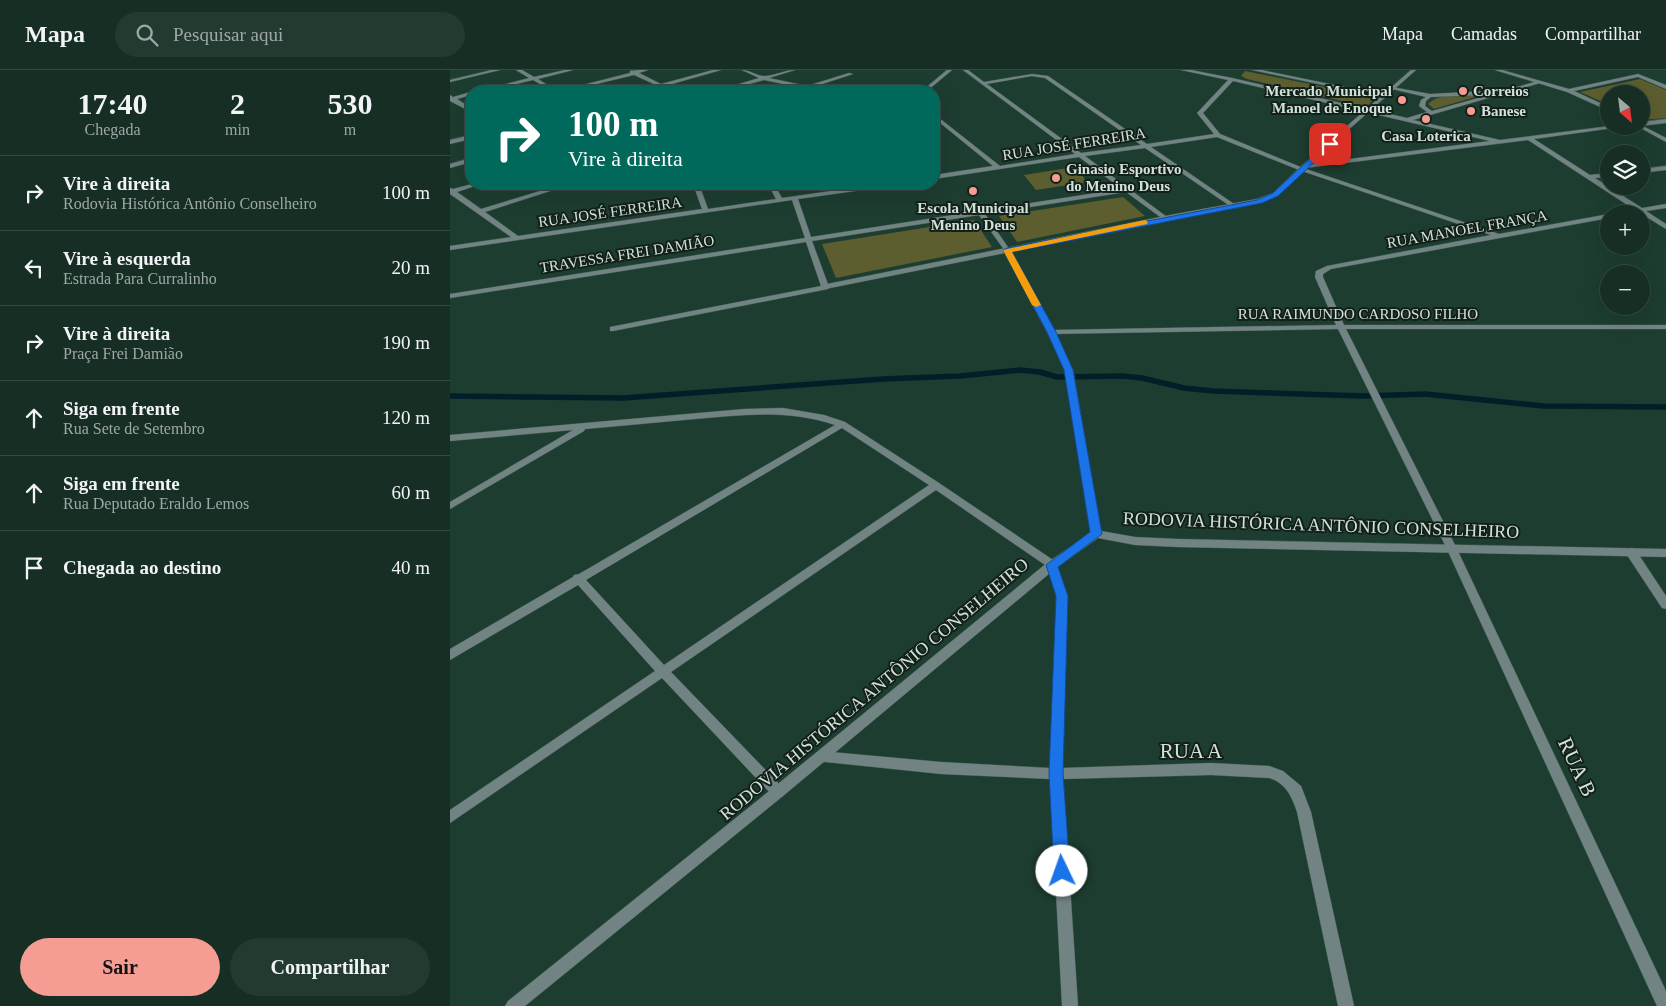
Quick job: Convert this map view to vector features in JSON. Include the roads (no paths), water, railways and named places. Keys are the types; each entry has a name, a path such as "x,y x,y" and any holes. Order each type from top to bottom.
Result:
{"street":[{"path":"450,81 498,70"},
{"path":"518,70 544,85"},
{"path":"508,85 571,70"},
{"path":"628,70 658,85"},
{"path":"586,85 646,70"},
{"path":"664,85 719,70"},
{"path":"744,70 763,79 793,85"},
{"path":"740,85 793,70"},
{"path":"931,85 950,70"},
{"path":"965,70 1165,218"},
{"path":"1183,70 1232,79 1369,110 1501,142"},
{"path":"1230,70 1232,79"},
{"path":"1254,70 1385,96"},
{"path":"1295,70 1295,78"},
{"path":"613,328 1165,218 1259,202 1275,194 1414,70"},
{"path":"1497,70 1569,91 1600,105"},
{"path":"1569,91 1639,72 1666,87"},
{"path":"817,85 851,74"},
{"path":"984,83 1032,75 1046,77 1235,206"},
{"path":"1232,79 1200,113 1218,135 1303,168 1496,236"},
{"path":"1408,119 1538,82"},
{"path":"1394,88 1430,96 1503,93"},
{"path":"451,98 465,95"},
{"path":"1430,96 1424,100 1422,106 1431,113"},
{"path":"451,98 465,106"},
{"path":"940,121 999,168"},
{"path":"1650,124 1666,121"},
{"path":"1303,168 1600,130"},
{"path":"1650,130 1666,140"},
{"name":"RUA JOSÉ FERREIRA","path":"940,176 1218,135"},
{"path":"450,142 465,138"},
{"path":"1530,139 1632,205"},
{"path":"450,166 465,162"},
{"path":"1650,170 1666,168"},
{"path":"1589,177 1600,176"},
{"path":"451,191 465,187"},
{"path":"479,212 550,190"},
{"path":"698,190 706,211"},
{"path":"775,190 780,200"},
{"name":"RUA JOSÉ FERREIRA","path":"450,248 849,190"},
{"name":"TRAVESSA FREI DAMIÃO","path":"450,296 1128,190"},
{"path":"451,191 517,238"},
{"path":"794,198 825,287"},
{"path":"1650,208 1666,206"},
{"path":"981,213 1007,250 1069,370 1096,534"},
{"path":"1650,217 1666,227"},
{"name":"RUA MANOEL FRANÇA","path":"1329,267 1600,218"},
{"name":"RUA B","path":"1329,267 1319,273 1319,278 1341,327 1451,547 1665,1004"},
{"name":"RUA RAIMUNDO CARDOSO FILHO","path":"1051,332 1341,327 1666,327"},
{"path":"450,438 744,412 783,411 824,418 842,424 936,485 1052,565 1062,596 1056,774 1070,1006"},
{"path":"450,655 842,424"},
{"path":"450,506 584,427"},
{"path":"450,817 936,485"},
{"name":"RODOVIA HISTÓRICA ANTÔNIO CONSELHEIRO","path":"513,1006 778,792 1052,565 1096,534 1135,541 1666,553"},
{"path":"1631,552 1666,605"},
{"path":"578,578 662,671 778,792"},
{"name":"RUA A","path":"820,757 941,768 1056,774 1211,770 1270,772 1279,775 1296,790 1304,812 1346,1006"}],"waterway":[{"path":"450,396 623,398 883,379 960,376 1020,370 1040,372 1057,377 1123,376 1142,378 1184,388 1213,391 1363,396 1425,394 1544,406 1666,407"}],"place":[{"name":"Correios","path":"1463,91"},
{"name":"Mercado Municipal Manoel de Enoque","path":"1402,100"},
{"name":"Banese","path":"1471,111"},
{"name":"Casa Loterica","path":"1426,119"},
{"name":"Ginasio Esportivo do Menino Deus","path":"1056,178"},
{"name":"Escola Municipal Menino Deus","path":"973,191"}]}
